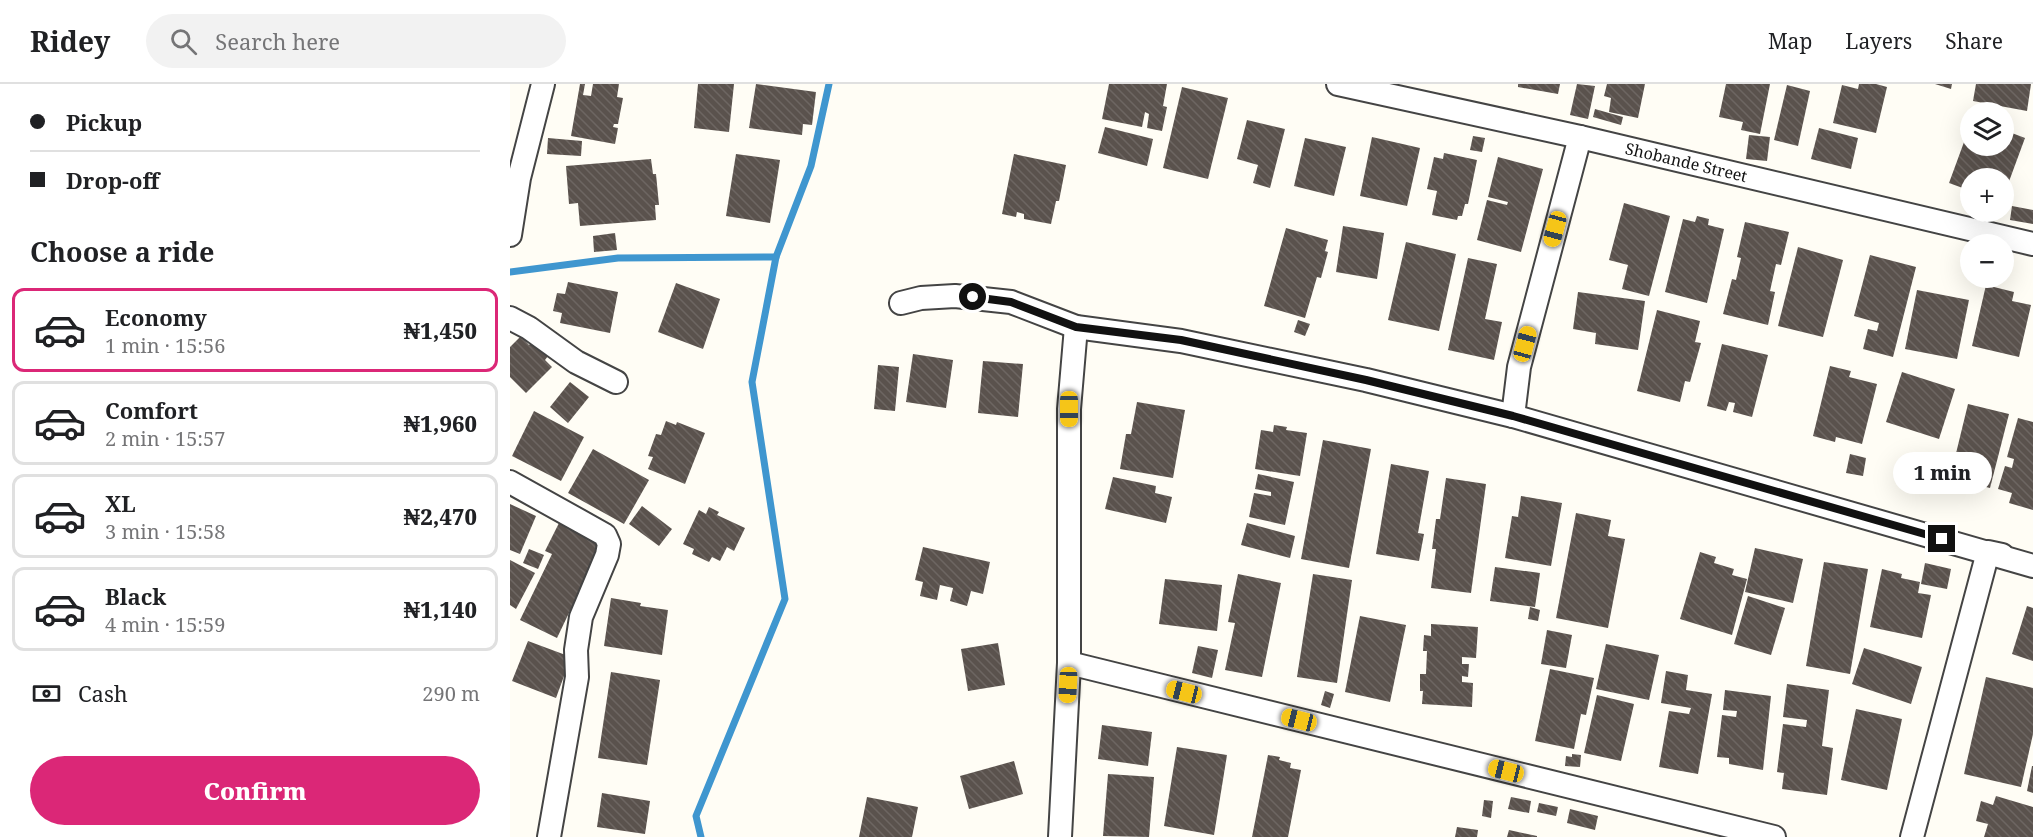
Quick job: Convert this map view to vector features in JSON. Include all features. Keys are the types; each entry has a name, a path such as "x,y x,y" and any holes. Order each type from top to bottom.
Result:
{"street":[{"path":"510,235 519,178 543,84"},
{"name":"Shobande Street","path":"1338,84 1580,137 2033,244"},
{"path":"1513,416 1519,367 1580,137"},
{"path":"901,303 921,298 955,296 1011,302 1076,327 1181,340 1366,380 1513,416 2033,566"},
{"path":"512,316 576,362 616,382"},
{"path":"1060,837 1069,663 1069,409 1076,327"},
{"path":"510,482 605,535 609,544 607,555 581,617 576,650 577,677 549,837"},
{"path":"1988,552 2033,562"},
{"path":"1912,837 1988,552"},
{"path":"1069,663 1774,837"}],"building":[{"path":"580,84 585,84 583,95 591,96 593,84 619,84 617,97 623,98 618,124 614,124 613,127 618,128 615,144 571,136"},
{"path":"698,84 734,84 729,132 694,128"},
{"path":"756,84 816,92 812,125 803,124 802,135 749,128"},
{"path":"1109,84 1167,84 1163,106 1167,107 1162,131 1147,128 1149,114 1145,112 1142,127 1102,119"},
{"path":"1518,84 1560,84 1558,94 1518,87"},
{"path":"1577,84 1595,86 1588,119 1570,115"},
{"path":"1607,84 1645,84 1638,118 1609,112 1611,98 1604,96"},
{"path":"1726,84 1770,84 1760,134 1741,130 1743,122 1719,117"},
{"path":"1859,84 1876,84 1887,87 1876,133 1833,123 1842,85 1858,89"},
{"path":"1935,84 1952,84 1951,89"},
{"path":"1976,84 2031,84 2027,111 2014,109 2014,102 1973,101"},
{"path":"1787,85 1810,91 1798,146 1774,140"},
{"path":"1182,87 1228,98 1208,179 1163,168"},
{"path":"1595,109 1623,117 1621,125 1593,117"},
{"path":"1247,120 1285,129 1270,188 1253,183 1258,165 1237,159"},
{"path":"1105,127 1153,139 1147,166 1098,153"},
{"path":"1819,128 1858,138 1851,169 1811,159"},
{"path":"2014,134 2025,138 2014,168 1960,168 1960,187 1949,183 1960,153 1960,156 2014,156"},
{"path":"1749,135 1770,137 1767,161 1746,159"},
{"path":"1473,136 1485,138 1482,152 1470,150"},
{"path":"1372,137 1420,148 1407,206 1360,196"},
{"path":"548,138 582,141 581,156 547,154"},
{"path":"1305,138 1346,147 1334,196 1294,186"},
{"path":"1444,153 1477,160 1468,204 1465,204 1462,216 1458,216 1457,220 1432,215 1437,191 1427,189 1434,157 1443,159"},
{"path":"736,154 780,160 770,223 726,216"},
{"path":"1014,154 1066,165 1059,201 1056,201 1051,224 1024,219 1024,214 1017,212 1016,217 1002,214"},
{"path":"1498,157 1543,169 1521,252 1477,240 1487,200 1507,205 1508,202 1488,197"},
{"path":"651,159 653,174 656,174 659,205 655,205 656,220 580,226 578,203 569,204 566,166"},
{"path":"1624,203 1670,216 1649,296 1622,289 1628,265 1609,260"},
{"path":"2014,206 2033,210 2033,224 2014,221"},
{"path":"1697,216 1709,219 1708,225 1724,229 1707,303 1665,292 1683,219 1695,222"},
{"path":"1745,222 1789,232 1781,265 1776,264 1770,291 1775,292 1768,325 1723,314 1732,279 1736,280 1741,258 1737,257"},
{"path":"1343,226 1384,233 1377,279 1336,272"},
{"path":"1286,228 1328,240 1325,251 1328,252 1321,278 1317,277 1305,318 1264,306"},
{"path":"615,233 617,250 594,252 593,236"},
{"path":"1406,242 1456,254 1439,331 1388,320"},
{"path":"1798,247 1843,260 1823,337 1778,326"},
{"path":"1870,255 1916,267 1893,357 1863,349 1868,329 1877,331 1879,323 1854,316"},
{"path":"1468,258 1497,264 1485,319 1502,322 1494,360 1448,350"},
{"path":"568,282 618,292 610,333 560,323 562,313 553,311 557,293 565,294"},
{"path":"676,283 720,299 703,349 658,332"},
{"path":"1985,288 2014,292 2012,301 2031,305 2019,357 1972,346"},
{"path":"1917,290 1969,300 1957,359 1905,349"},
{"path":"1578,292 1645,301 1638,350 1595,344 1596,333 1573,329"},
{"path":"1657,310 1700,321 1695,342 1701,343 1690,382 1685,381 1680,402 1637,391"},
{"path":"1298,320 1310,324 1305,336 1294,332"},
{"path":"521,336 529,345 533,341 548,356 545,360 552,367 526,393 510,377 510,347"},
{"path":"1722,344 1768,355 1752,417 1733,412 1735,403 1729,402 1726,411 1707,406"},
{"path":"913,354 953,360 946,408 906,402"},
{"path":"983,361 1023,364 1018,417 978,413"},
{"path":"878,365 899,367 895,411 874,409"},
{"path":"1830,366 1851,371 1849,377 1877,384 1862,444 1836,437 1835,442 1813,436"},
{"path":"1902,372 1955,389 1939,439 1886,422"},
{"path":"570,382 589,397 568,423 550,407"},
{"path":"1137,402 1185,410 1173,478 1120,469 1126,434 1131,434"},
{"path":"1968,404 2009,414 1990,488 1950,478"},
{"path":"534,411 584,437 561,481 512,456"},
{"path":"2018,418 2033,422 2033,510 2009,503 2012,493 1998,489 2005,466 2012,468 2014,459 2007,457"},
{"path":"666,421 676,425 677,422 705,433 685,484 648,469 653,457 648,456 656,434 661,435"},
{"path":"1274,425 1287,427 1286,430 1307,433 1300,476 1255,469 1261,430 1273,432"},
{"path":"1323,440 1371,449 1349,568 1301,559"},
{"path":"593,449 649,480 624,524 568,493"},
{"path":"1850,454 1866,458 1863,476 1846,473"},
{"path":"1391,464 1429,471 1418,533 1424,534 1419,561 1376,554"},
{"path":"1258,474 1294,482 1285,525 1249,517 1254,493 1271,496 1271,492 1255,489"},
{"path":"1113,477 1156,486 1155,493 1172,497 1166,523 1105,509"},
{"path":"1446,478 1486,484 1471,593 1431,588 1436,549 1432,549 1436,519 1440,519"},
{"path":"1521,496 1562,503 1551,566 1505,558 1512,516 1518,517"},
{"path":"510,504 536,516 520,554 510,550"},
{"path":"642,506 672,529 659,546 629,524"},
{"path":"709,507 719,512 717,515 745,528 734,551 727,547 720,561 712,557 709,562 692,554 694,549 683,544 699,510 706,514"},
{"path":"1576,513 1611,520 1608,536 1625,539 1608,628 1556,618"},
{"path":"559,523 602,544 557,638 520,620 552,554 545,551"},
{"path":"1247,523 1295,536 1290,558 1241,545"},
{"path":"923,547 990,562 983,594 971,591 967,606 950,601 953,588 940,585 937,600 920,596 923,582 915,580"},
{"path":"1755,548 1803,559 1793,603 1745,592"},
{"path":"529,549 544,555 538,569 523,563"},
{"path":"1700,552 1716,557 1714,563 1734,569 1732,575 1747,579 1732,635 1680,619"},
{"path":"510,560 535,573 516,609 510,605"},
{"path":"1824,562 1868,569 1850,674 1806,666"},
{"path":"1925,563 1951,569 1947,589 1921,584"},
{"path":"1495,567 1540,573 1535,607 1490,601"},
{"path":"1882,569 1902,574 1901,578 1920,582 1918,593 1931,595 1922,638 1870,627"},
{"path":"1238,574 1281,583 1262,677 1225,670 1235,623 1228,622"},
{"path":"1313,574 1352,580 1337,683 1297,677"},
{"path":"1165,579 1222,585 1217,631 1159,624"},
{"path":"1748,596 1785,608 1771,655 1734,644"},
{"path":"611,598 641,603 640,606 668,610 662,655 604,646"},
{"path":"2027,606 2033,608 2033,661 2012,654"},
{"path":"1530,607 1540,610 1538,621 1528,619"},
{"path":"1360,616 1406,625 1390,702 1345,692"},
{"path":"1431,624 1478,627 1476,658 1462,657 1462,664 1469,664 1468,677 1462,676 1462,682 1473,683 1472,707 1422,704 1423,691 1420,691 1420,674 1426,674 1427,651 1423,651 1424,635 1431,636"},
{"path":"1547,630 1572,635 1566,668 1541,664"},
{"path":"528,641 571,657 556,698 512,681"},
{"path":"998,643 1005,685 968,691 961,649"},
{"path":"1606,644 1659,655 1649,700 1596,689"},
{"path":"1198,646 1218,650 1212,678 1192,673"},
{"path":"1864,648 1922,667 1911,704 1852,684"},
{"path":"1550,669 1594,678 1586,715 1581,714 1574,749 1535,741"},
{"path":"1666,671 1688,675 1686,690 1712,694 1698,774 1659,767 1669,711 1689,714 1691,708 1661,703"},
{"path":"611,672 660,680 647,765 598,758"},
{"path":"1986,677 2033,688 2033,734 2021,787 1964,774"},
{"path":"1787,684 1829,690 1822,746 1833,748 1827,795 1782,789 1784,773 1777,772 1783,724 1806,727 1807,720 1783,717"},
{"path":"1725,690 1771,696 1763,770 1729,764 1729,758 1717,757 1722,715 1736,717 1737,711 1723,710"},
{"path":"1325,691 1334,694 1330,708 1321,705"},
{"path":"1597,695 1634,704 1621,761 1584,753"},
{"path":"1856,709 1902,719 1887,790 1841,780"},
{"path":"1102,725 1152,732 1148,766 1098,759"},
{"path":"1177,747 1227,755 1214,835 1164,826"},
{"path":"1572,754 1581,755 1580,767 1565,766 1566,756 1572,757"},
{"path":"1268,755 1280,757 1279,760 1291,763 1290,768 1301,770 1288,837 1252,837"},
{"path":"1014,761 1023,794 969,809 960,776"},
{"path":"2033,766 2033,793 2027,791"},
{"path":"1108,774 1154,777 1149,837 1103,836"},
{"path":"602,793 650,801 645,834 597,827"},
{"path":"1996,796 2033,807 2033,837 1984,837 1988,824 1976,821 1981,801 1993,805"},
{"path":"867,797 918,807 912,837 859,837"},
{"path":"1511,797 1531,801 1529,813 1508,809"},
{"path":"1484,800 1493,801 1491,818 1482,816"},
{"path":"1539,803 1558,807 1556,816 1537,812"},
{"path":"1570,809 1598,816 1595,830 1567,823"},
{"path":"1457,827 1478,830 1477,837 1455,837"},
{"path":"1509,830 1537,836 1537,837 1507,837"}],"waterway":[{"path":"701,837 696,816 785,599 752,382 776,257 811,166 829,84"},
{"path":"510,272 618,258 776,257"}],"route":[{"path":"973,297 1011,302 1076,327 1181,340 1366,380 1513,416 1942,539"}]}
